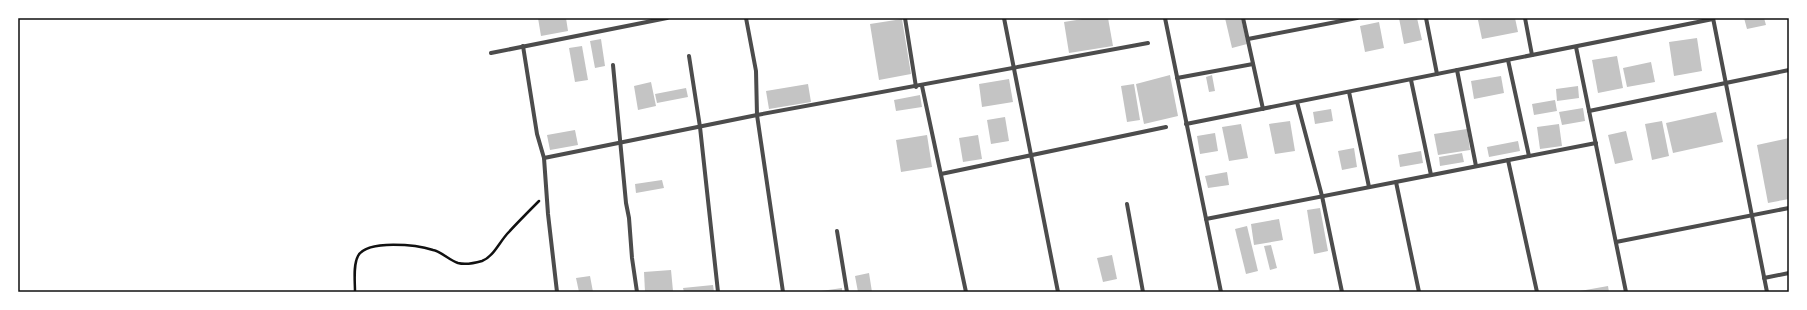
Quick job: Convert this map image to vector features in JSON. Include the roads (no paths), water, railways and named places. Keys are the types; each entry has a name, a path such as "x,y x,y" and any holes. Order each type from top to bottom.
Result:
{"street":[{"path":"491,52 667,18"},
{"path":"746,18 756,71 757,115 783,292"},
{"path":"905,18 916,87"},
{"path":"1004,18 1058,292"},
{"path":"1165,18 1221,292"},
{"path":"1243,18 1263,109"},
{"path":"1248,39 1357,18"},
{"path":"1426,18 1437,74"},
{"path":"1525,18 1532,55"},
{"path":"1186,124 1713,19 1767,292"},
{"path":"544,158 757,115 922,86 1148,43"},
{"path":"523,46 537,134 544,158 546,194 557,292"},
{"path":"1576,47 1626,292"},
{"path":"689,56 700,127 718,292"},
{"path":"1508,60 1529,156"},
{"path":"1177,78 1253,64"},
{"path":"613,65 622,142 626,203 630,218 632,258 637,292"},
{"path":"1457,70 1476,166"},
{"path":"1589,111 1789,70"},
{"path":"1411,80 1431,175"},
{"path":"922,86 966,292"},
{"path":"1349,92 1369,187"},
{"path":"1297,102 1322,196 1342,292"},
{"path":"942,174 1166,127"},
{"path":"1206,219 1596,143"},
{"path":"1508,160 1537,292"},
{"path":"1396,182 1419,292"},
{"path":"1127,204 1143,292"},
{"path":"1616,242 1789,208"},
{"path":"837,231 847,292"},
{"path":"1764,278 1789,273"}]}
